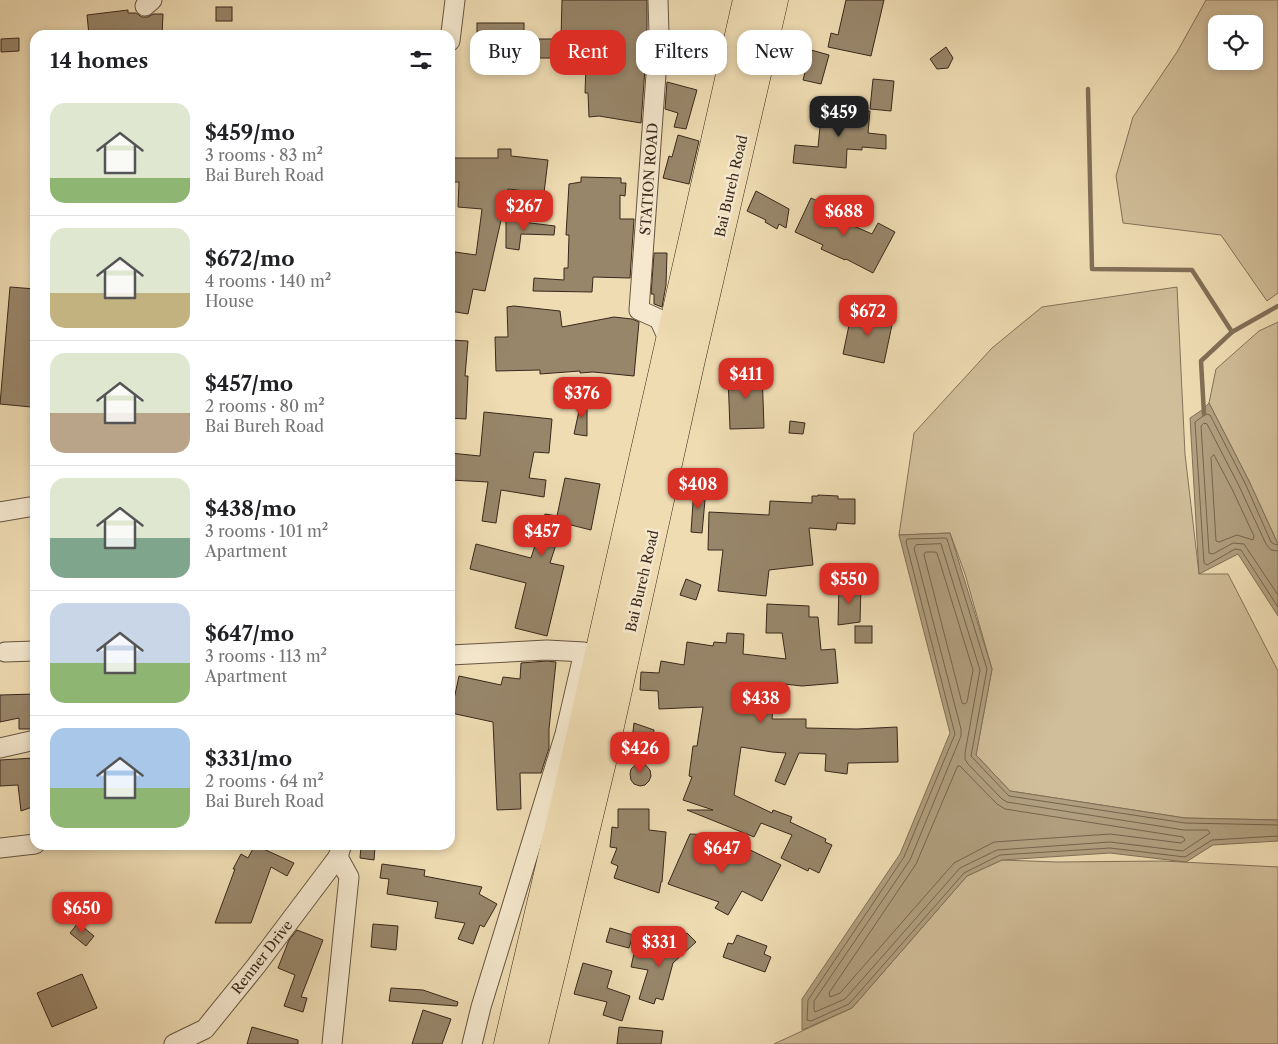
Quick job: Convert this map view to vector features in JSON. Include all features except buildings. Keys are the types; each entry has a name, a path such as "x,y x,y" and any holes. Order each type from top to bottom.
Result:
{"highway":[{"name":"Bai Bureh Road","path":"534,1044 602,762 690,364 774,0"},
{"name":"Bai Bureh Road","path":"508,1044 670,343 742,6"}],"street":[{"path":"451,30 455,0"},
{"name":"STATION ROAD","path":"658,0 659,33 639,310 659,320 670,343"},
{"path":"0,512 30,507"},
{"path":"455,655 547,650 584,652 565,734 481,1007 472,1044"},
{"path":"5,652 30,651"},
{"path":"0,748 30,741"},
{"path":"0,848 30,845"},
{"path":"332,1044 348,877 340,851"},
{"name":"Renner Drive","path":"174,1044 205,1029 256,966 340,851"}],"shaded area":[{"path":"1206,0 1278,0 1278,293 1267,301 1221,235 1123,223 1116,176 1133,117 1177,52"},
{"path":"1177,287 1185,454 1199,574 1228,574 1278,671 1278,820 1185,818 1010,791 976,755 992,669 965,574 950,533 899,535 914,433 992,348 1042,307"},
{"path":"1278,322 1278,544 1249,481 1209,403 1216,369 1259,331"},
{"path":"1002,860 1057,862 1163,861 1278,867 1278,1044 774,1044 852,1008 967,876"}],"water":[{"path":"1209,403 1249,481 1278,544 1278,616 1238,554 1199,574 1190,418"},
{"path":"950,533 992,669 976,755 1010,791 1185,818 1278,820 1278,841 1213,845 1186,862 1110,853 1002,860 967,876 852,1008 802,1030 802,999 900,854 950,733 899,535"}],"waterway":[{"path":"1088,89 1092,269 1192,270 1232,332"},
{"path":"1204,414 1201,361 1232,332 1278,306"}]}
